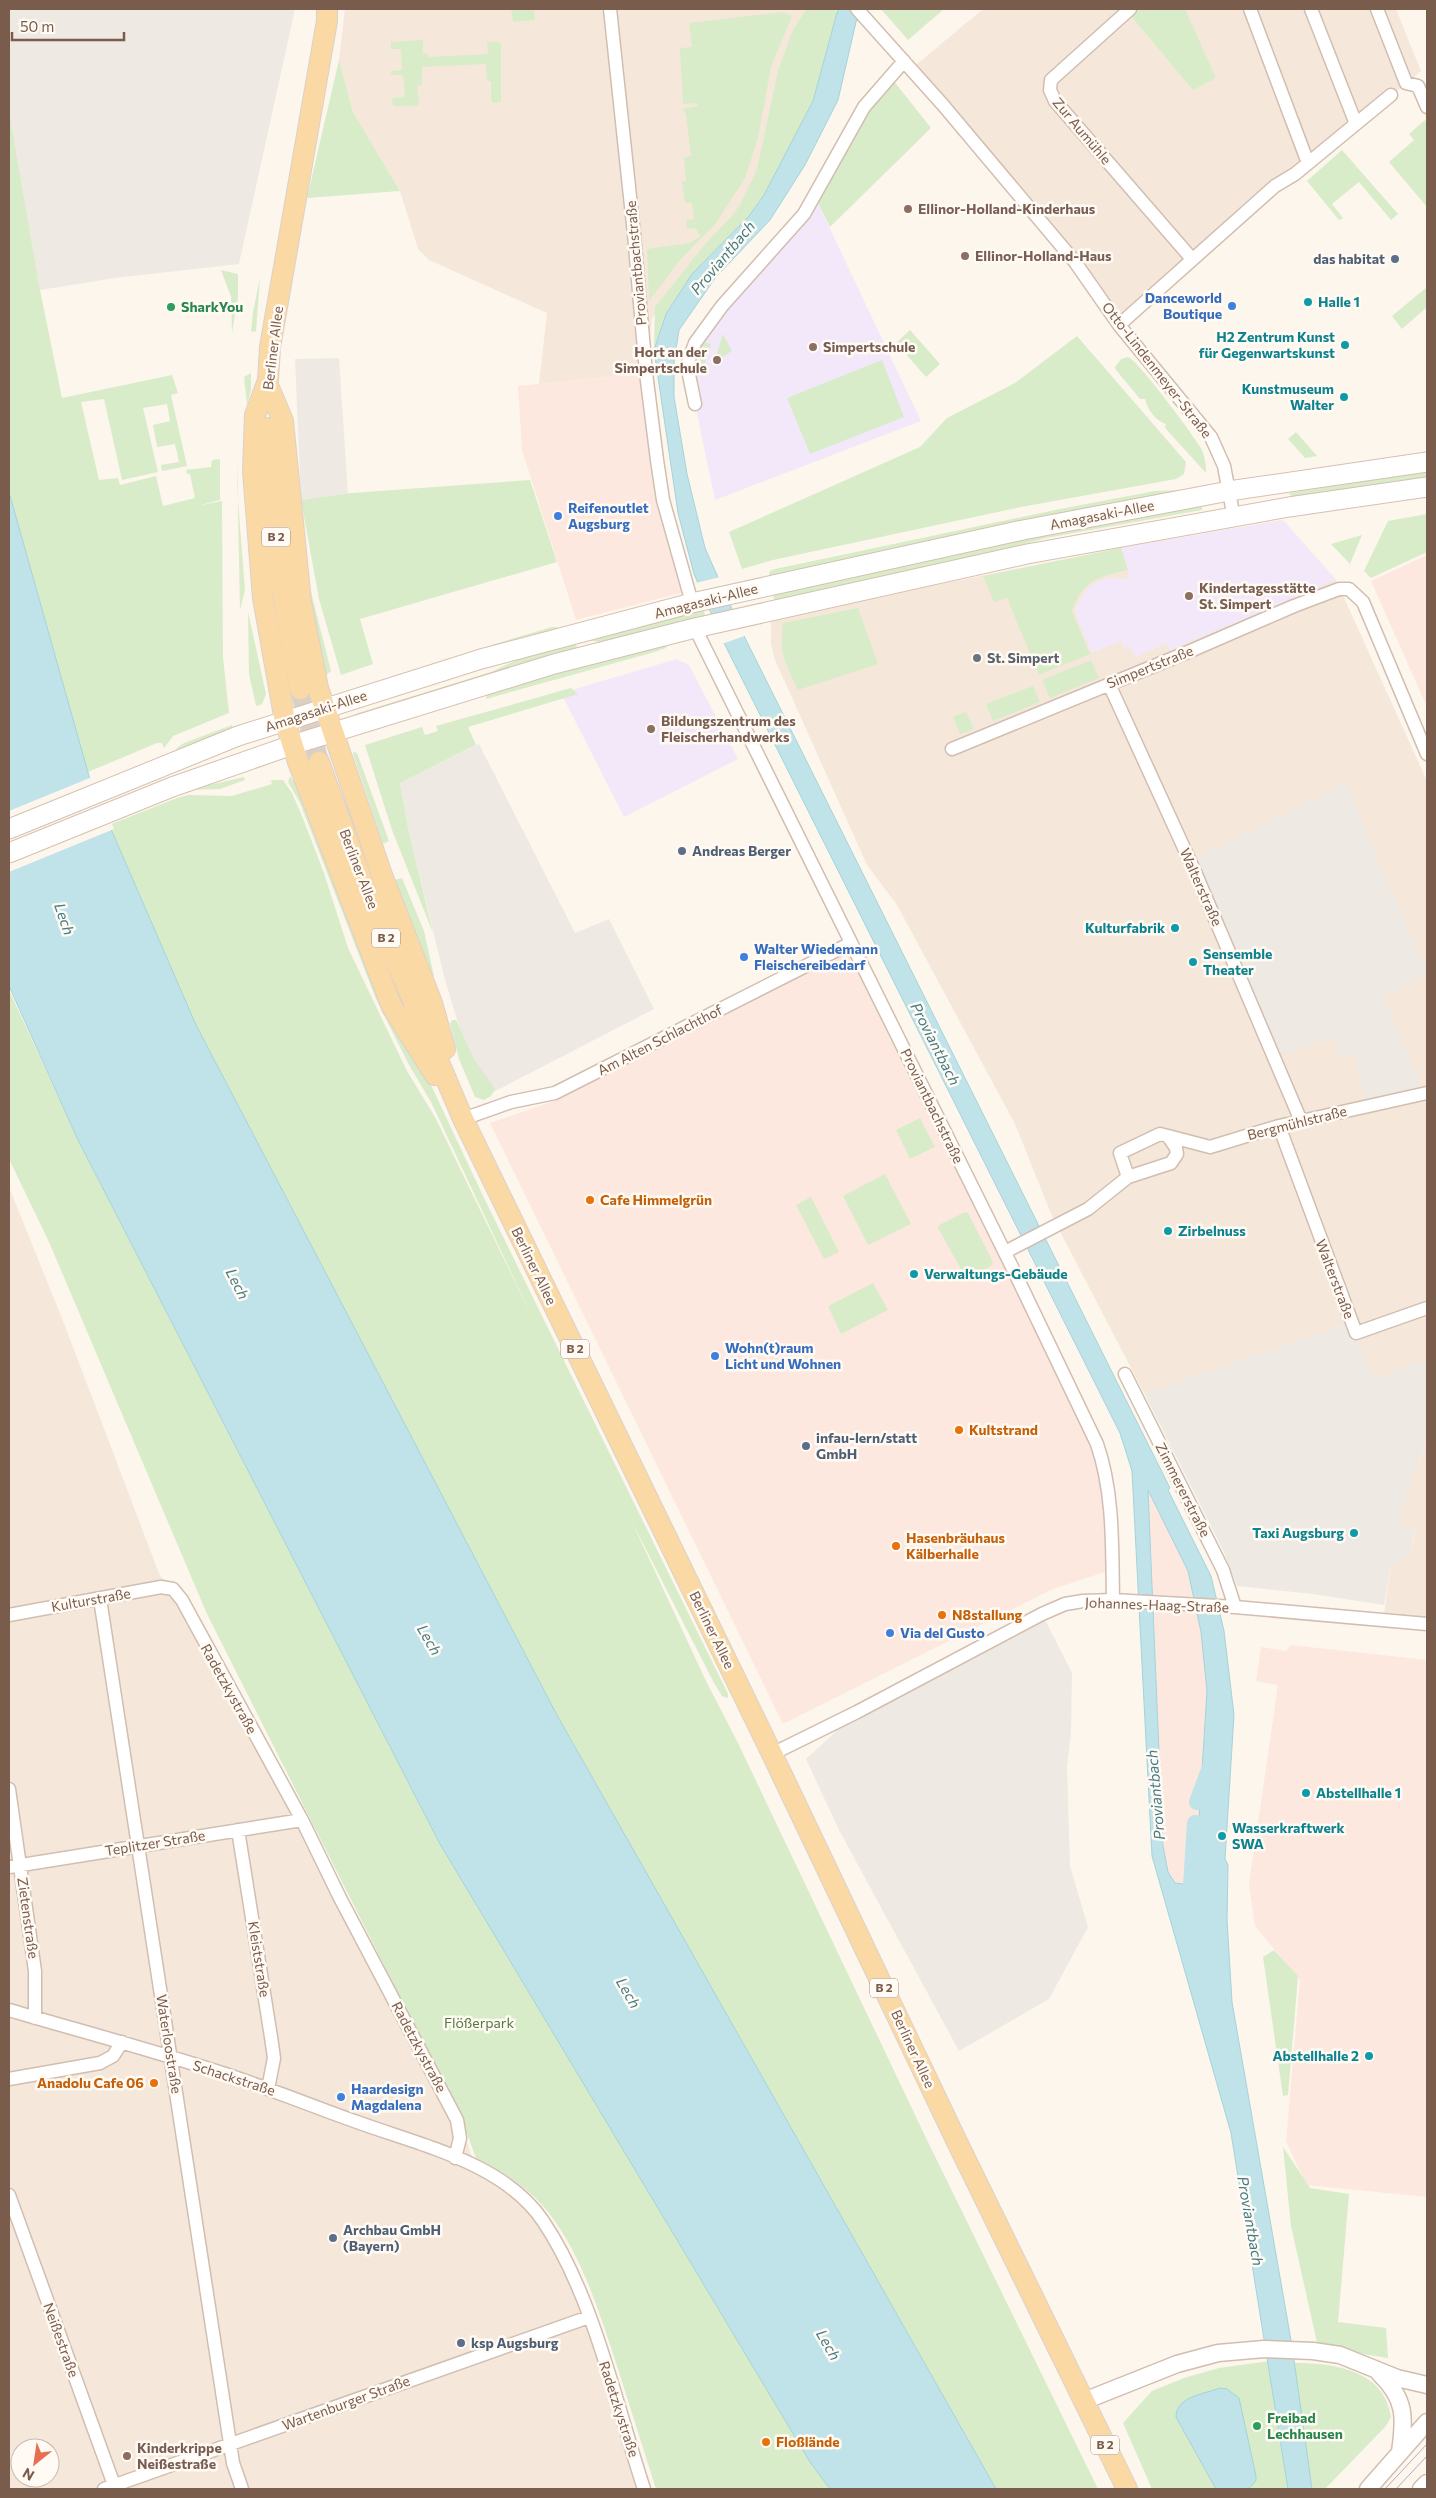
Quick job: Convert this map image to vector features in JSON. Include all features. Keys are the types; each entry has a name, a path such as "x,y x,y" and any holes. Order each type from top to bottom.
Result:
{"main road":[{"name":"Berliner Allee","path":"300,689 281,586 267,451 266,383 270,347 327,21 327,9"},
{"path":"266,383 283,422 301,602 318,688 382,875 432,1003 461,1115"},
{"path":"266,383 256,415 253,471 263,598 285,721 292,745 392,1007 461,1115"},
{"name":"Amagasaki-Allee","path":"9,829 238,736 481,659 696,602 1023,530 1229,491 1427,462"},
{"name":"Amagasaki-Allee","path":"9,853 172,787 292,745 554,664 745,617 1027,554 1427,487"},
{"name":"Berliner Allee","path":"319,762 363,883 461,1115 772,1754 1126,2489"}],"street":[{"name":"Proviantbachstraße","path":"610,9 656,460 667,516 696,602"},
{"name":"Otto-Lindenmeyer-Straße","path":"857,9 904,61 1075,262 1119,325 1212,437 1224,466 1234,518"},
{"name":"Zur Aumühle","path":"1130,9 1052,80 1050,90 1056,101 1192,259"},
{"path":"1250,9 1308,163"},
{"path":"1311,9 1356,124"},
{"path":"1377,9 1406,83 1418,86 1427,107"},
{"path":"695,404 687,365 689,355 698,338 722,306 804,214 864,107 904,61"},
{"path":"1119,325 1275,186 1308,163 1391,95"},
{"name":"Simpertstraße","path":"952,749 1188,652 1294,606 1339,589 1349,588 1363,602 1427,754"},
{"name":"Proviantbachstraße","path":"702,627 851,943 1097,1444 1104,1463 1109,1494 1113,1600"},
{"name":"Walterstraße","path":"1109,684 1199,881 1301,1120"},
{"name":"Am Alten Schlachthof","path":"461,1115 555,1093 851,943"},
{"name":"Bergmühlstraße","path":"1168,1136 1210,1147 1301,1120 1427,1093"},
{"name":"Walterstraße","path":"1279,1126 1356,1333 1427,1308"},
{"path":"1004,1252 1088,1209 1128,1177 1171,1163 1177,1154 1176,1148 1168,1136 1160,1134 1120,1153 1128,1177"},
{"name":"Zimmererstraße","path":"1125,1374 1223,1570 1229,1607"},
{"name":"Kulturstraße","path":"9,1615 161,1587 173,1589"},
{"name":"Radetzkystraße","path":"173,1589 182,1600 302,1820 340,1898 457,2120 460,2138 455,2158 498,2179 521,2194 542,2220 562,2252 589,2317 641,2488"},
{"name":"Waterloostraße","path":"100,1599 230,2445 233,2463 242,2489"},
{"name":"Johannes-Haag-Straße","path":"772,1754 840,1721 1042,1614 1065,1604 1083,1601 1133,1601 1229,1607 1427,1624"},
{"name":"Zietenstraße","path":"9,1789 15,1866 35,1972 35,2018"},
{"name":"Teplitzer Straße","path":"15,1866 302,1820"},
{"name":"Kleiststraße","path":"238,1830 274,2058 268,2089"},
{"name":"Schackstraße","path":"9,2010 122,2042 268,2089 455,2158"},
{"path":"9,2079 100,2063 113,2056 122,2042"},
{"name":"Neißestraße","path":"9,2195 109,2487"},
{"name":"Wartenburger Straße","path":"109,2487 589,2317"},
{"path":"1084,2401 1186,2362 1218,2353 1264,2350 1294,2350 1340,2355 1372,2366 1397,2378 1427,2385"},
{"path":"1372,2366 1392,2386 1403,2411 1404,2424 1400,2452"},
{"path":"1368,2489 1427,2422"},
{"path":"1421,2489 1427,2483"}],"shaded area":[{"path":"9,9 295,9 239,264 115,278 40,290 9,110"},
{"path":"345,9 831,9 759,194 689,269 652,319 646,373 539,384 547,313 429,260 418,249 400,191 353,112 339,60"},
{"path":"983,9 1396,9 1421,71 1119,325 911,69"},
{"name":"Simpertschule","path":"814,195 921,421 715,500 695,404 689,355"},
{"path":"339,358 348,494 301,500 295,359"},
{"path":"646,373 657,460 689,591 576,620 522,450 518,386"},
{"path":"1283,520 1336,580 1427,781 1427,1360 1374,1379 1348,1324 1144,1393 1052,1216 1015,1124 897,905 867,865 775,660 771,644 771,618 1121,548"},
{"name":"Kindertagesstätte St. Simpert","path":"1283,520 1336,580 1170,650 1166,643 1135,657 1130,646 1125,648 1121,641 1092,653 1076,616 1076,606 1089,587 1098,581 1107,578 1130,579 1121,548"},
{"path":"1427,555 1427,707 1371,581"},
{"name":"Bildungszentrum des Fleischerhandwerks","path":"677,659 689,665 738,759 624,817 561,693"},
{"path":"479,744 575,933 609,919 654,1009 484,1097 465,1047 444,976 408,828 400,783"},
{"path":"1346,783 1427,975 1384,997 1425,1094 1368,1106 1353,1053 1342,1057 1334,1036 1276,1058 1189,862"},
{"path":"849,947 1104,1463 1108,1571 1053,1589 783,1724 490,1123 560,1099"},
{"path":"9,1187 65,1326 160,1576 177,1589 186,1600 338,1880 460,2120 472,2158 523,2191 597,2322 652,2489 9,2489"},
{"path":"1348,1324 1374,1379 1427,1360 1427,1439 1397,1523 1416,1530 1408,1556 1391,1565 1384,1605 1313,1594 1237,1586 1223,1550 1144,1393"},
{"path":"1427,1439 1427,1624 1383,1621 1391,1565 1411,1548 1416,1530 1397,1523"},
{"path":"1148,1490 1188,1571 1201,1632 1207,1691 1197,1849 1200,1850 1198,1876 1191,1885 1175,1883 1168,1872 1163,1846"},
{"path":"1042,1614 1072,1673 1071,1732 1067,1767 1070,1866 1088,1927 1049,1999 959,2051 839,1830 806,1759 857,1712"},
{"path":"1291,1645 1427,1660 1427,2197 1306,2185 1286,2141 1300,1980 1255,1926 1249,1884 1278,1685 1256,1681 1261,1647 1286,1651"}],"green space":[{"path":"511,9 534,9 535,20 513,22"},
{"path":"806,9 834,9 837,12 813,101 764,195 749,216 692,274 666,314 654,350 655,307 705,244 740,205 757,169 778,71 792,32"},
{"path":"881,9 944,9 908,40"},
{"path":"1140,9 1185,9 1216,78 1193,90 1131,16"},
{"path":"783,12 792,16 771,67 758,138 745,178 716,223 680,260 649,301 647,249 689,243 701,236 695,228 687,229 686,220 694,219 692,203 685,203 682,181 686,181 684,157 691,156 686,114 682,109 698,106 697,103 683,104 680,48 692,47 689,23"},
{"path":"423,40 423,54 427,53 428,57 488,54 487,42 499,42 501,44 501,102 493,103 491,100 491,81 487,81 486,64 422,67 422,85 417,86 419,104 417,106 393,106 392,98 405,97 403,75 391,75 391,71 402,70 401,49 391,49 391,42"},
{"path":"339,60 353,112 400,191 307,198"},
{"path":"893,80 931,128 830,227 816,199 861,122"},
{"path":"9,110 40,290 62,398 172,375 178,393 171,395 187,466 162,471 161,465 179,462 175,444 157,447 153,425 170,421 167,404 143,408 158,472 122,480 104,399 81,402 99,480 118,478 120,485 156,476 163,506 195,498 190,474 187,474 186,470 211,467 212,460 220,459 220,500 197,506 222,501 223,658 229,713 173,736 164,748 162,743 157,743 88,772 9,491"},
{"path":"1425,120 1427,126 1427,207 1389,162 1414,140 1409,134"},
{"path":"1342,150 1398,214 1391,220 1359,182 1332,204 1343,218 1339,220 1307,181"},
{"path":"221,270 238,274 238,297 232,333 231,297"},
{"path":"260,278 256,331 253,332 251,331 253,312"},
{"path":"1427,287 1427,307 1402,329 1392,316"},
{"path":"910,330 940,364 926,377 896,343"},
{"path":"723,334 732,351 714,362"},
{"path":"1077,336 1186,462 1184,474 1176,479 1021,507 773,560 742,569 729,532 920,447 947,418 1015,383"},
{"path":"700,341 711,344 701,375 691,370"},
{"path":"1128,357 1154,384 1197,442 1204,455 1206,473 1165,428 1166,424 1152,414 1145,399 1140,399 1116,370 1115,367 1121,359"},
{"path":"882,360 904,417 810,454 787,398"},
{"path":"251,373 251,390 247,405 244,377"},
{"path":"1296,432 1317,456 1305,458 1288,439"},
{"path":"1427,471 1427,480 1295,501 1289,493"},
{"path":"530,480 557,562 360,619 373,664 341,675 319,599 301,500 352,493"},
{"path":"1181,490 1180,493 768,578 770,571 775,569 1060,509 1155,491"},
{"path":"238,498 245,590 240,610"},
{"path":"1202,505 1202,510 1046,538 980,556 774,601 773,592 1034,535"},
{"path":"1427,514 1427,552 1371,578 1364,571 1388,521"},
{"path":"1362,535 1350,564 1331,544"},
{"path":"1121,548 1128,570 1100,578 1087,586 1081,592 1072,611 1090,654 1039,675 1007,598 994,602 983,576"},
{"path":"309,584 331,671 325,676 313,631"},
{"path":"858,608 878,664 798,690 784,658 782,643 783,623"},
{"path":"703,609 706,618 608,643 586,640"},
{"path":"248,612 266,694 262,704 256,706 249,674"},
{"path":"557,627 559,630 495,647 491,645"},
{"path":"573,643 581,650 356,717 355,714 491,672 523,657"},
{"path":"668,644 666,648 651,653 486,699 487,693"},
{"path":"1091,660 1099,678 1050,698 1042,680"},
{"path":"1033,686 1040,702 993,721 986,704"},
{"path":"571,688 578,694 468,727 476,745 400,783 408,828 433,933 392,830 365,745 422,727 425,735 438,731 436,726"},
{"path":"966,712 974,729 960,734 953,717"},
{"path":"232,725 232,730 174,753 184,743"},
{"path":"354,752 357,753 389,841 383,844 353,754"},
{"path":"290,776 298,788 422,1066 485,1200 728,1694 728,1698 722,1696 714,1683 631,1520 706,1681 738,1743 927,2140 1098,2489 996,2489 558,1717 196,1025 109,825 188,795 232,796 272,784 271,780 283,780 292,793 302,816 324,873 348,948 407,1071 435,1117 533,1319 431,1102 409,1065 376,999 300,803 288,782"},
{"path":"244,777 245,780 220,789 188,790"},
{"path":"402,878 424,931 434,976 430,977 394,880"},
{"name":"Flößerpark","path":"9,990 77,1138 440,1844 780,2411 829,2489 656,2489 604,2325 571,2247 541,2203 515,2181 476,2158 461,2118 207,1614 49,1242 9,1159"},
{"path":"452,1020 456,1020 474,1059 495,1089 491,1096 484,1100 475,1097 459,1059 450,1024"},
{"path":"920,1118 935,1147 910,1159 896,1130"},
{"path":"885,1174 911,1224 868,1245 843,1196"},
{"path":"811,1197 839,1252 824,1259 796,1205"},
{"path":"965,1212 968,1213 993,1262 991,1266 966,1278 938,1228 939,1225"},
{"path":"873,1283 888,1310 841,1334 828,1306"},
{"path":"1274,1950 1298,1976 1288,2095 1283,2096 1263,1957"},
{"path":"1283,2147 1310,2188 1349,2194 1338,2322 1386,2328 1388,2358 1318,2347 1291,2226"},
{"name":"Freibad Lechhausen","path":"1269,2361 1269,2364 1305,2363 1324,2365 1343,2368 1360,2375 1375,2385 1385,2399 1391,2417 1386,2426 1325,2489 1152,2489 1123,2423 1152,2391 1184,2378 1219,2368"}],"water":[{"path":"838,9 859,9 838,100 805,165 770,220 716,277 679,330 674,362 674,397 687,474 705,548 745,638 1170,1488 1168,1490 1211,1576 1224,1631 1234,1715 1225,1859 1228,1865 1227,1920 1232,2002 1292,2346 1312,2489 1288,2489 1231,2133 1152,1856 1132,1471 1120,1433 724,643 694,574 678,513 654,350 666,314 692,274 749,216 764,195 813,101","holes":["1148,1490 1188,1571 1201,1632 1207,1691 1197,1849 1200,1850 1198,1876 1191,1885 1175,1883 1168,1872 1163,1846"]},
{"name":"Lech","path":"9,492 91,783 196,1025 558,1717 996,2489 830,2489 810,2462 440,1844 77,1138 9,986"},
{"path":"1220,2388 1227,2389 1239,2398 1256,2476 1256,2481 1248,2489 1216,2489 1176,2417 1177,2410 1186,2400"}],"pier":[{"path":"720,577 732,603 709,609 708,612 696,583"},
{"path":"735,609 747,635 722,644 709,615"},
{"path":"92,777 114,829 9,872 9,811"}],"waterway":[{"name":"Proviantbach","path":"1197,1802 1210,1767"},
{"name":"Proviantbach","path":"1195,1823 1191,1885 1202,1903"}],"tunnel":[{"path":"300,689 319,762"}],"tram line":[{"path":"1385,2489 1427,2444"},
{"path":"1396,2489 1427,2456"}],"place":[{"name":"Ellinor-Holland-Kinderhaus","path":"908,209"},
{"name":"Ellinor-Holland-Haus","path":"965,256"},
{"name":"das habitat","path":"1395,259"},
{"name":"Halle 1","path":"1308,302"},
{"name":"Danceworld Boutique","path":"1232,306"},
{"name":"SharkYou","path":"171,307"},
{"name":"H2 Zentrum Kunst für Gegenwartskunst","path":"1345,345"},
{"name":"Simpertschule","path":"813,347"},
{"name":"Hort an der Simpertschule","path":"717,360"},
{"name":"Kunstmuseum Walter","path":"1344,397"},
{"name":"Reifenoutlet Augsburg","path":"558,516"},
{"name":"Kindertagesstätte St. Simpert","path":"1189,596"},
{"name":"St. Simpert","path":"977,658"},
{"name":"Bildungszentrum des Fleischerhandwerks","path":"651,729"},
{"name":"Andreas Berger","path":"682,851"},
{"name":"Kulturfabrik","path":"1175,928"},
{"name":"Walter Wiedemann Fleischereibedarf","path":"744,957"},
{"name":"Sensemble Theater","path":"1193,962"},
{"name":"Cafe Himmelgrün","path":"590,1200"},
{"name":"Zirbelnuss","path":"1168,1231"},
{"name":"Verwaltungs-Gebäude","path":"914,1274"},
{"name":"Wohn(t)raum Licht und Wohnen","path":"715,1356"},
{"name":"Kultstrand","path":"959,1430"},
{"name":"infau-lern/statt GmbH","path":"806,1446"},
{"name":"Taxi Augsburg","path":"1354,1533"},
{"name":"Hasenbräuhaus Kälberhalle","path":"896,1546"},
{"name":"N8stallung","path":"942,1615"},
{"name":"Via del Gusto","path":"890,1633"},
{"name":"Abstellhalle 1","path":"1306,1793"},
{"name":"Wasserkraftwerk SWA","path":"1222,1836"},
{"name":"Abstellhalle 2","path":"1369,2056"},
{"name":"Anadolu Cafe 06","path":"154,2083"},
{"name":"Haardesign Magdalena","path":"341,2097"},
{"name":"Archbau GmbH (Bayern)","path":"333,2238"},
{"name":"ksp Augsburg","path":"461,2343"},
{"name":"Freibad Lechhausen","path":"1257,2426"},
{"name":"Floßlände","path":"766,2442"},
{"name":"Kinderkrippe Neißestraße","path":"127,2456"}]}
